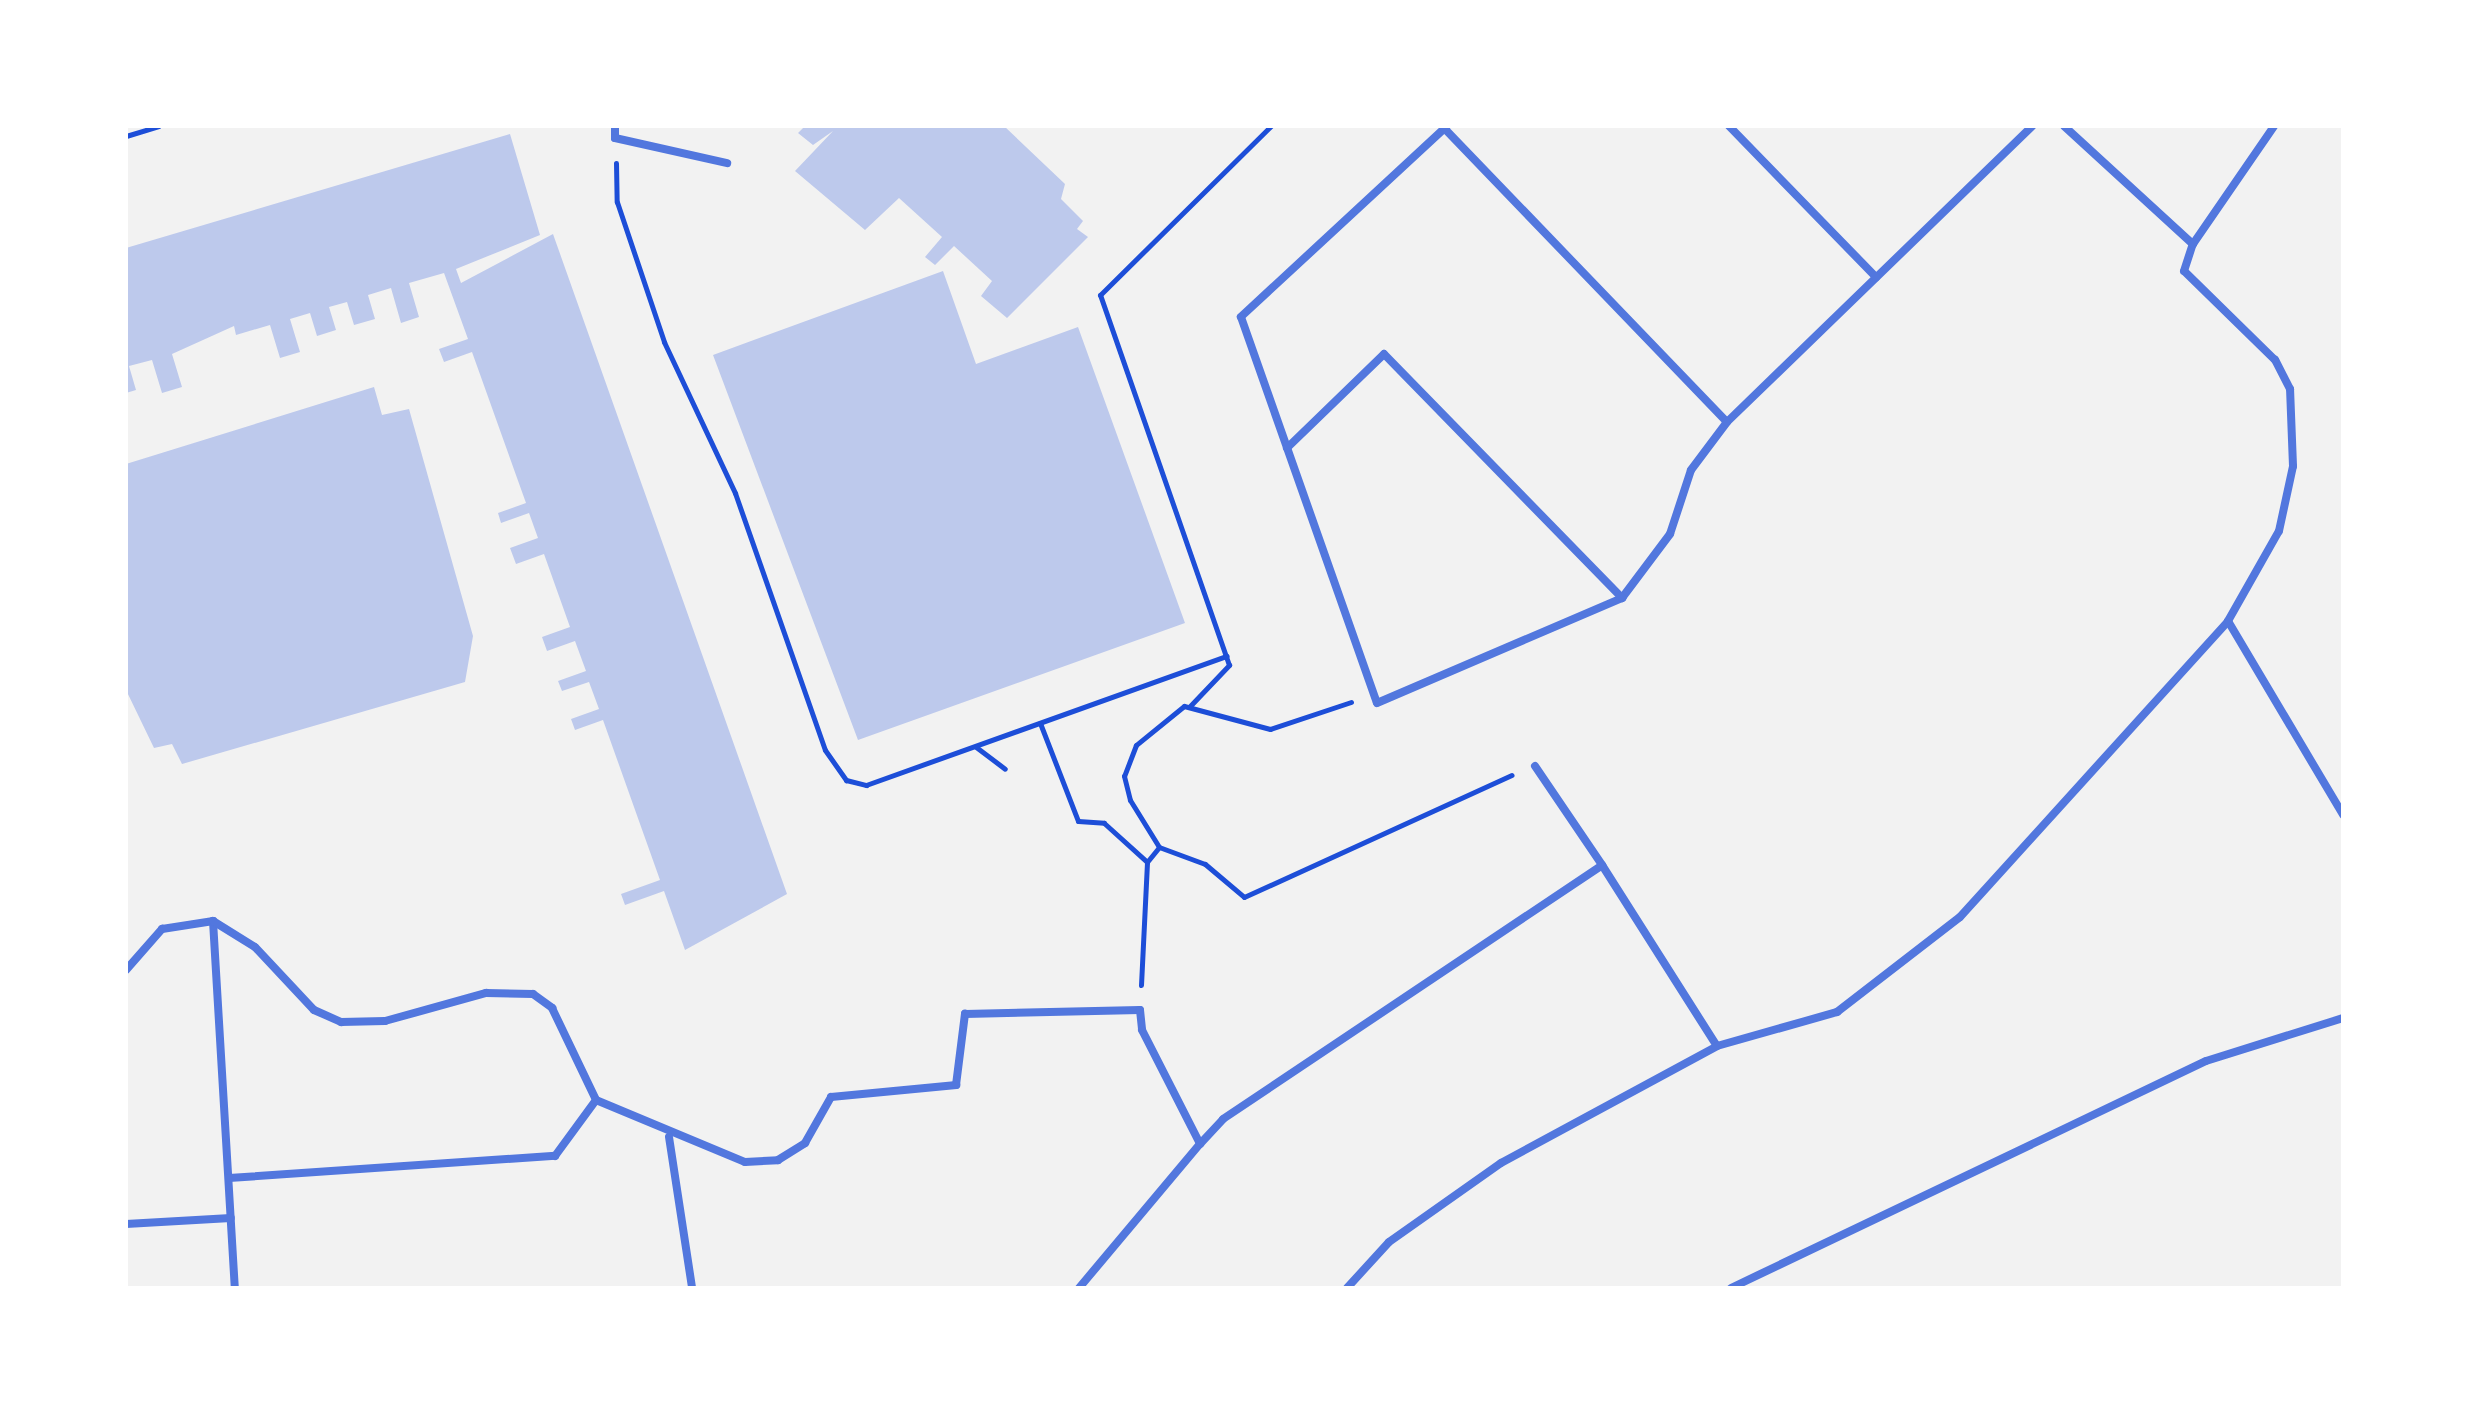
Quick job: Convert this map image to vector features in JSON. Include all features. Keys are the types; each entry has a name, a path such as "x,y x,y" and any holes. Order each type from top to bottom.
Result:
{"street":[{"path":"615,126 615,138 727,163"},
{"path":"1729,126 1876,277"},
{"path":"1727,422 1446,127 1241,317 1377,703 1622,598 1670,534 1691,470 1727,422 2032,126"},
{"path":"2064,126 2193,244"},
{"path":"1347,1288 1389,1242 1501,1163 1717,1046 1837,1012 1960,917 2228,621 2279,531 2294,428 2290,389 2275,360 2184,271 2193,244 2274,126"},
{"path":"1287,448 1384,354 1622,598"},
{"path":"2228,621 2343,815"},
{"path":"1535,766 1717,1046"},
{"path":"1079,1288 1223,1119 1602,865"},
{"path":"126,970 162,929 213,921 255,947 314,1010 341,1022 385,1021 486,993 533,994 552,1008 596,1100 669,1137 745,1162 778,1160 805,1143 831,1097 956,1085 965,1014 1140,1010 1142,1030 1200,1144"},
{"path":"213,921 235,1288"},
{"path":"1731,1288 2206,1061 2343,1018"},
{"path":"229,1178 555,1156 596,1100"},
{"path":"669,1137 692,1288"},
{"path":"126,1224 231,1218"}],"path":[{"path":"126,136 158,126"},
{"path":"1271,126 1100,295 1229,665 1190,706 1157,722 1136,745 1124,776 1159,847 1205,864 1244,897 1535,766"},
{"path":"615,138 617,202 664,342 735,493 825,750 846,780 866,785 1227,656"},
{"path":"1190,706 1270,729 1374,693"},
{"path":"1040,723 1078,821 1104,823 1147,862"},
{"path":"975,747 1005,769"},
{"path":"1140,1010 1147,862 1159,847"}],"building":[{"path":"805,126 1004,126 1065,184 1061,199 1083,221 1077,229 1088,237 1007,318 981,296 992,281 954,246 935,265 925,257 942,237 899,198 865,230 795,171 833,131 813,145 798,133"},
{"path":"510,134 540,235 456,269 461,283 553,234 787,894 685,950 664,891 625,905 621,894 660,880 603,720 575,730 571,719 599,709 589,682 562,691 558,681 586,671 575,641 547,651 542,637 570,627 544,554 516,564 510,548 538,538 529,513 501,523 498,513 526,503 472,352 444,362 439,349 468,339 444,273 409,283 419,317 401,323 391,288 368,295 375,319 354,325 347,302 329,307 336,330 317,336 310,313 290,319 300,352 280,358 270,325 236,335 234,326 172,354 182,387 162,393 152,360 129,366 136,390 126,393 126,248"},
{"path":"943,271 976,364 1078,327 1185,623 858,740 713,355"},
{"path":"374,387 382,415 409,409 473,636 465,682 182,764 172,744 154,748 126,690 126,464"}]}
